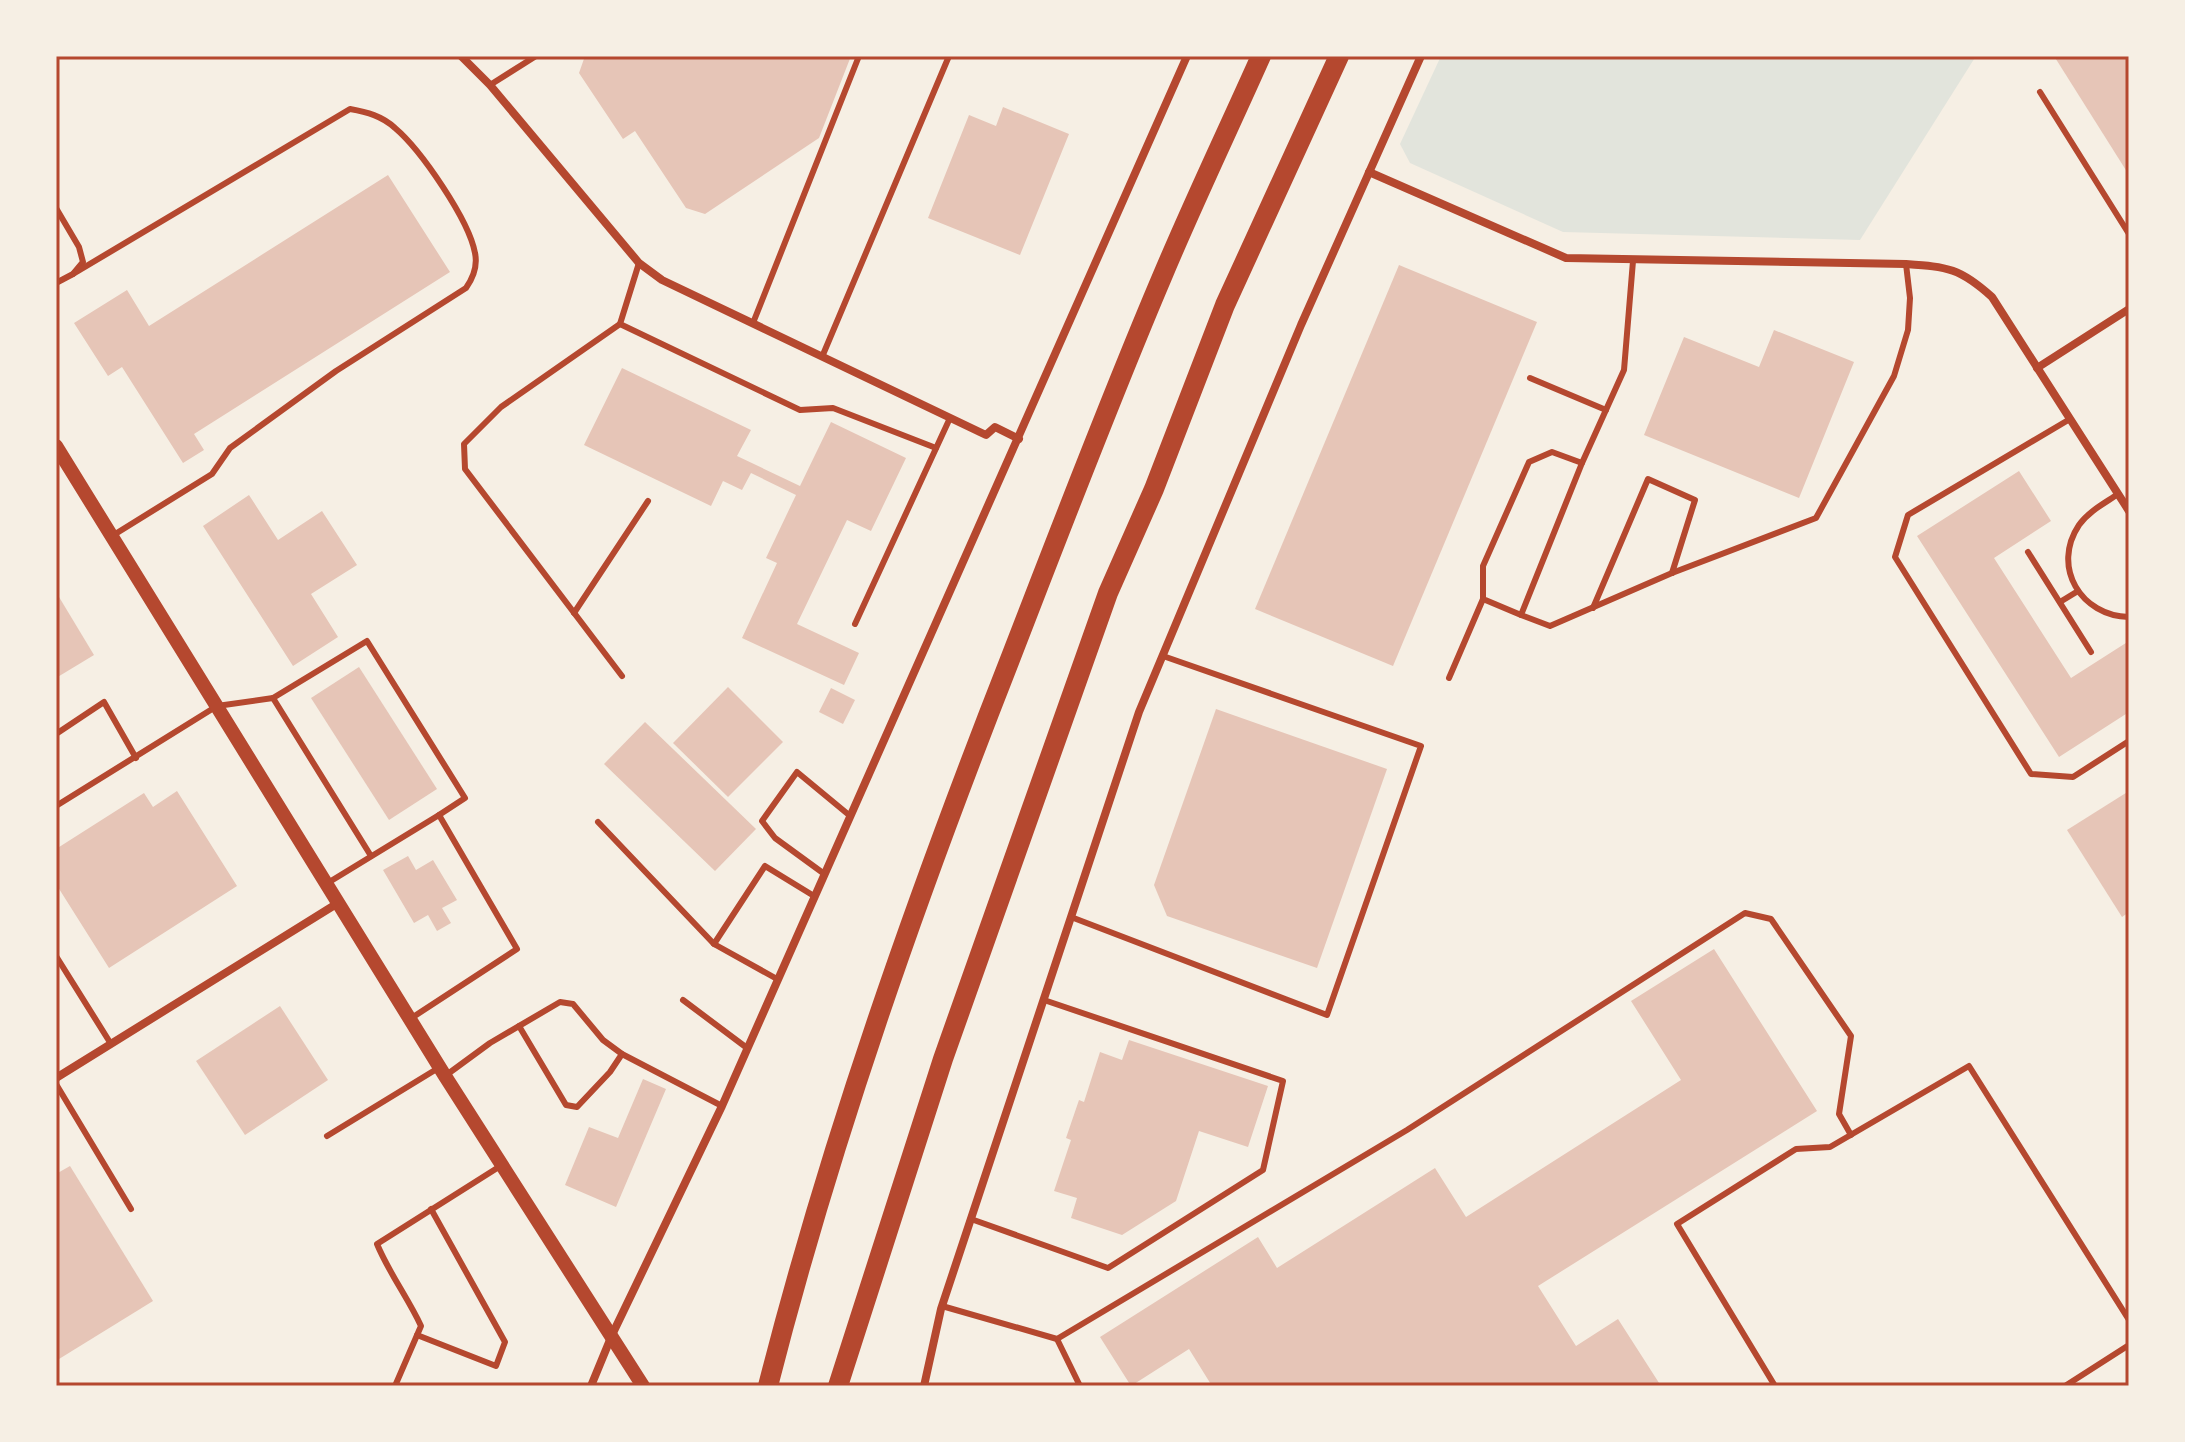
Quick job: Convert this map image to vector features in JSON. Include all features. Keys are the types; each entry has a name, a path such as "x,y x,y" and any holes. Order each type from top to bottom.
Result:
{"highway":[{"path":"768,1386 793,1288 833,1160 942,832 1162,276 1261,56"},
{"path":"838,1386 943,1059 1108,593 1154,489 1225,305 1339,56"}],"street":[{"path":"461,56 490,85 639,263 662,280 986,435 995,427 1019,439"},
{"path":"591,1386 612,1335 722,1106 1187,56"},
{"path":"924,1386 942,1306 1139,712 1301,325 1421,56"},
{"path":"1369,172 1566,258 1906,264 1944,267 1966,276 1992,297 2123,496 2129,511"},
{"path":"2037,368 2129,309"},
{"path":"56,446 442,1072 643,1386"},
{"path":"56,1078 338,903"}],"lane":[{"path":"490,85 536,56"},
{"path":"753,323 859,56"},
{"path":"822,357 949,56"},
{"path":"2040,92 2129,234"},
{"path":"56,283 350,109 374,114 395,127 412,145 432,171 464,225 475,252 473,278 466,288 336,371 230,448 212,474 112,536"},
{"path":"56,208 79,247 83,262 73,274"},
{"path":"1521,615 1582,463 1624,370 1633,261"},
{"path":"622,676 465,469 464,444 501,407 620,324 639,263"},
{"path":"1483,599 1550,626 1672,573 1816,518 1894,376 1908,330 1910,298 1906,264"},
{"path":"620,324 800,410 833,408 936,448"},
{"path":"1530,378 1606,410"},
{"path":"855,624 950,418"},
{"path":"2070,419 1908,515 1895,557 2031,774 2073,777 2129,741"},
{"path":"1449,678 1483,599 1483,566 1529,462 1552,452 1582,463"},
{"path":"1593,608 1648,479 1695,500 1672,573"},
{"path":"2123,496 2089,514 2079,525 2071,541 2068,568 2078,591 2099,611 2129,617"},
{"path":"574,613 648,501"},
{"path":"2028,552 2091,652"},
{"path":"2060,602 2078,591"},
{"path":"56,806 217,706 273,698 367,641 465,798 326,884"},
{"path":"1071,917 1327,1015 1421,746 1163,656"},
{"path":"273,698 371,856"},
{"path":"56,734 104,702 136,758"},
{"path":"823,873 775,838 762,821 797,772 849,815"},
{"path":"410,1019 517,949 439,815"},
{"path":"598,822 714,944 777,979"},
{"path":"714,944 765,866 814,896"},
{"path":"942,1306 1057,1339 1407,1130 1745,913 1771,919 1851,1036 1839,1114 1851,1135"},
{"path":"56,956 111,1044"},
{"path":"683,1000 747,1048"},
{"path":"971,1219 1108,1268 1263,1170 1283,1081 1044,1000"},
{"path":"327,1136 560,1002 573,1004 603,1040 622,1054 722,1106"},
{"path":"519,1026 566,1105 577,1107 610,1072 622,1054"},
{"path":"1775,1386 1677,1224 1796,1149 1830,1147 1969,1066 2129,1320"},
{"path":"56,1084 131,1209"},
{"path":"395,1386 421,1326 406,1294 387,1268 377,1244 502,1165"},
{"path":"417,1335 496,1366 505,1342 431,1209"},
{"path":"1057,1339 1080,1386"},
{"path":"2065,1386 2129,1345"}],"shaded area":[{"path":"1441,56 1976,56 1860,240 1563,232 1410,163 1400,144"}],"building":[{"path":"585,56 851,56 819,138 705,214 686,208 635,131 623,139 579,73"},
{"path":"2054,56 2129,56 2129,175"},
{"path":"1003,107 1069,134 1020,255 928,218 969,115 996,126"},
{"path":"388,175 450,272 194,434 204,450 183,463 122,367 108,376 74,323 127,290 149,326"},
{"path":"1399,265 1537,322 1393,666 1255,609"},
{"path":"1774,330 1854,362 1799,498 1644,435 1684,337 1759,367"},
{"path":"622,368 751,430 737,456 800,486 831,422 906,458 871,531 847,520 797,624 859,653 844,685 742,638 777,563 766,558 796,495 751,473 742,490 723,481 711,506 584,445"},
{"path":"2019,471 2051,521 1994,558 2071,678 2129,641 2129,712 2059,757 1917,536"},
{"path":"249,495 278,540 322,511 357,565 311,594 338,637 293,666 203,526"},
{"path":"56,592 94,655 56,678"},
{"path":"359,667 437,789 389,820 311,698"},
{"path":"728,687 783,742 728,797 673,743"},
{"path":"831,688 855,700 843,724 819,712"},
{"path":"1216,709 1387,769 1317,968 1167,916 1154,885"},
{"path":"645,722 756,829 715,871 604,764"},
{"path":"177,791 237,886 109,968 56,884 56,849 144,793 153,807"},
{"path":"2129,791 2129,912 2122,917 2067,830"},
{"path":"408,856 416,870 433,860 457,900 442,908 451,923 437,931 428,915 414,923 383,870"},
{"path":"1714,949 1817,1111 1538,1286 1576,1346 1618,1319 1661,1386 1212,1386 1189,1349 1131,1386 1100,1337 1258,1237 1277,1268 1435,1168 1466,1217 1681,1080 1631,1001"},
{"path":"280,1006 328,1080 245,1135 196,1061"},
{"path":"1129,1040 1268,1086 1248,1147 1199,1131 1176,1201 1122,1235 1071,1218 1077,1198 1054,1191 1071,1140 1066,1138 1079,1100 1084,1102 1100,1052 1122,1060"},
{"path":"643,1079 666,1089 616,1207 565,1185 589,1127 618,1138"},
{"path":"70,1166 153,1301 59,1359 56,1354 56,1174"}]}
